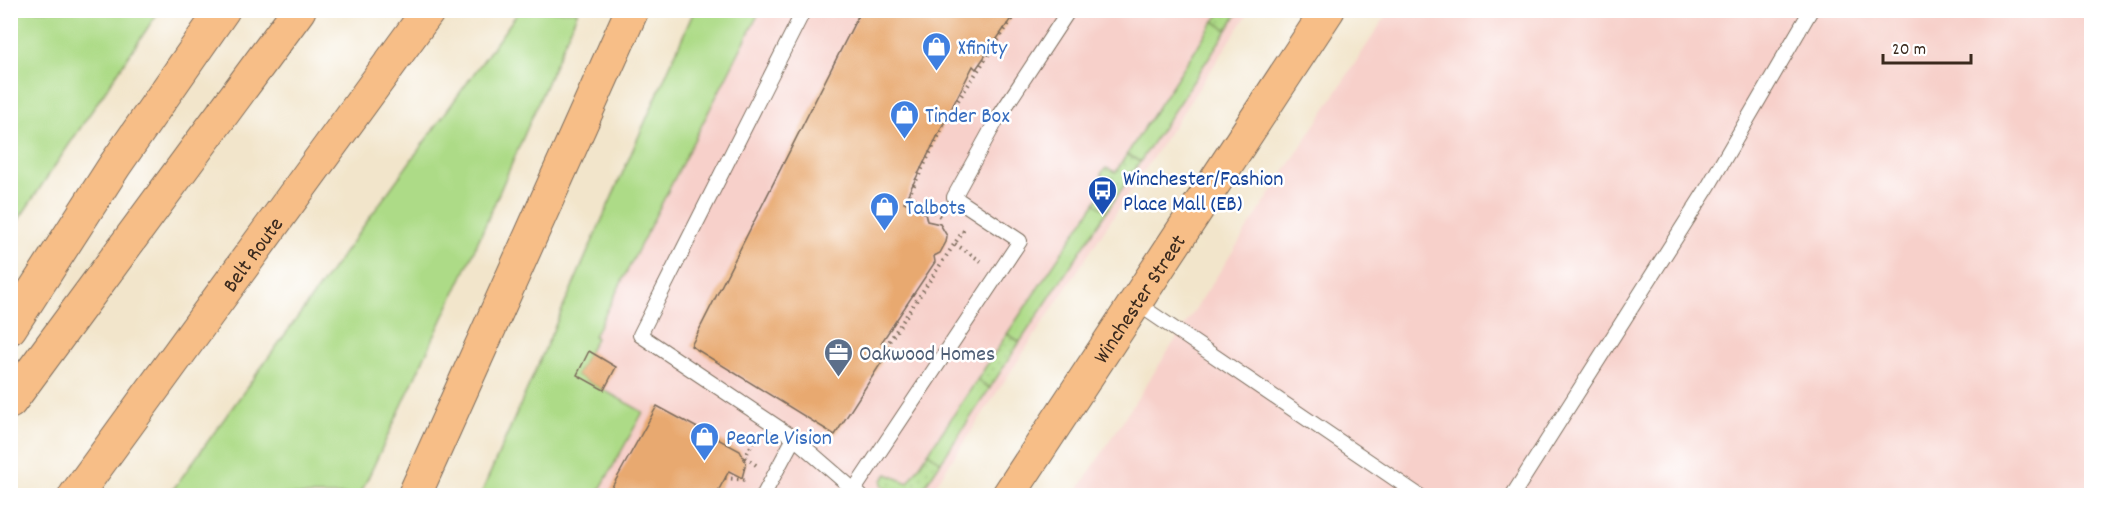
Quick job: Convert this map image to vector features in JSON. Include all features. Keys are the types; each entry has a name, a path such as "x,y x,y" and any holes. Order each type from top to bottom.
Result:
{"main road":[{"path":"10,328 115,165 223,10"},
{"path":"10,402 299,10"},
{"name":"Belt Route","path":"75,495 429,10"},
{"path":"414,495 632,10"},
{"name":"Winchester Street","path":"1008,495 1323,12"}],"lane":[{"path":"804,10 640,335 794,438 854,494 1020,241 954,197 996,121 1069,10"},
{"path":"1512,495 1708,187 1811,10"},
{"path":"1135,302 1420,495"},
{"path":"763,495 794,438"}],"path":[{"path":"955,244 999,273"},
{"path":"725,478 748,480 756,465 745,457"}],"shaded area":[{"path":"748,11 1250,11 929,495 575,496 577,375 585,340"},
{"path":"1389,11 2091,11 2091,495 1074,496"}],"green space":[{"path":"10,11 159,11 11,231"},
{"path":"519,11 578,11 470,260 360,495 169,495"},
{"path":"694,11 760,11 594,336 596,338 577,375 643,412 597,495 480,496"},
{"path":"1222,11 1239,11 1227,30 1214,21"},
{"path":"1214,21 1227,30 1140,162 1127,154"},
{"path":"1127,154 1140,162 1107,211 1095,203 1109,182 1102,177 1102,172 1106,168 1116,172"},
{"path":"1095,203 1107,211 1020,342 1007,334"},
{"path":"1007,334 1020,342 990,388 977,380"},
{"path":"977,380 990,388 941,462 928,453"},
{"path":"928,453 941,462 919,495 897,495 882,486 882,480 887,474 908,483"}],"building":[{"path":"861,10 1017,10 976,69 973,66 904,202 925,213 927,221 940,224 947,236 946,242 940,253 934,256 935,262 881,343 890,349 835,435 691,346"},
{"path":"589,351 616,367 604,390 577,375"},
{"path":"657,406 740,451 746,463 742,478 729,471 717,493 722,496 607,496"}],"place":[{"name":"Xfinity","path":"937,72"},
{"name":"Tinder Box","path":"904,140"},
{"name":"Winchester/Fashion Place Mall (EB)","path":"1102,216"},
{"name":"Talbots","path":"884,232"},
{"name":"Oakwood Homes","path":"838,378"},
{"name":"Pearle Vision","path":"705,462"}]}
